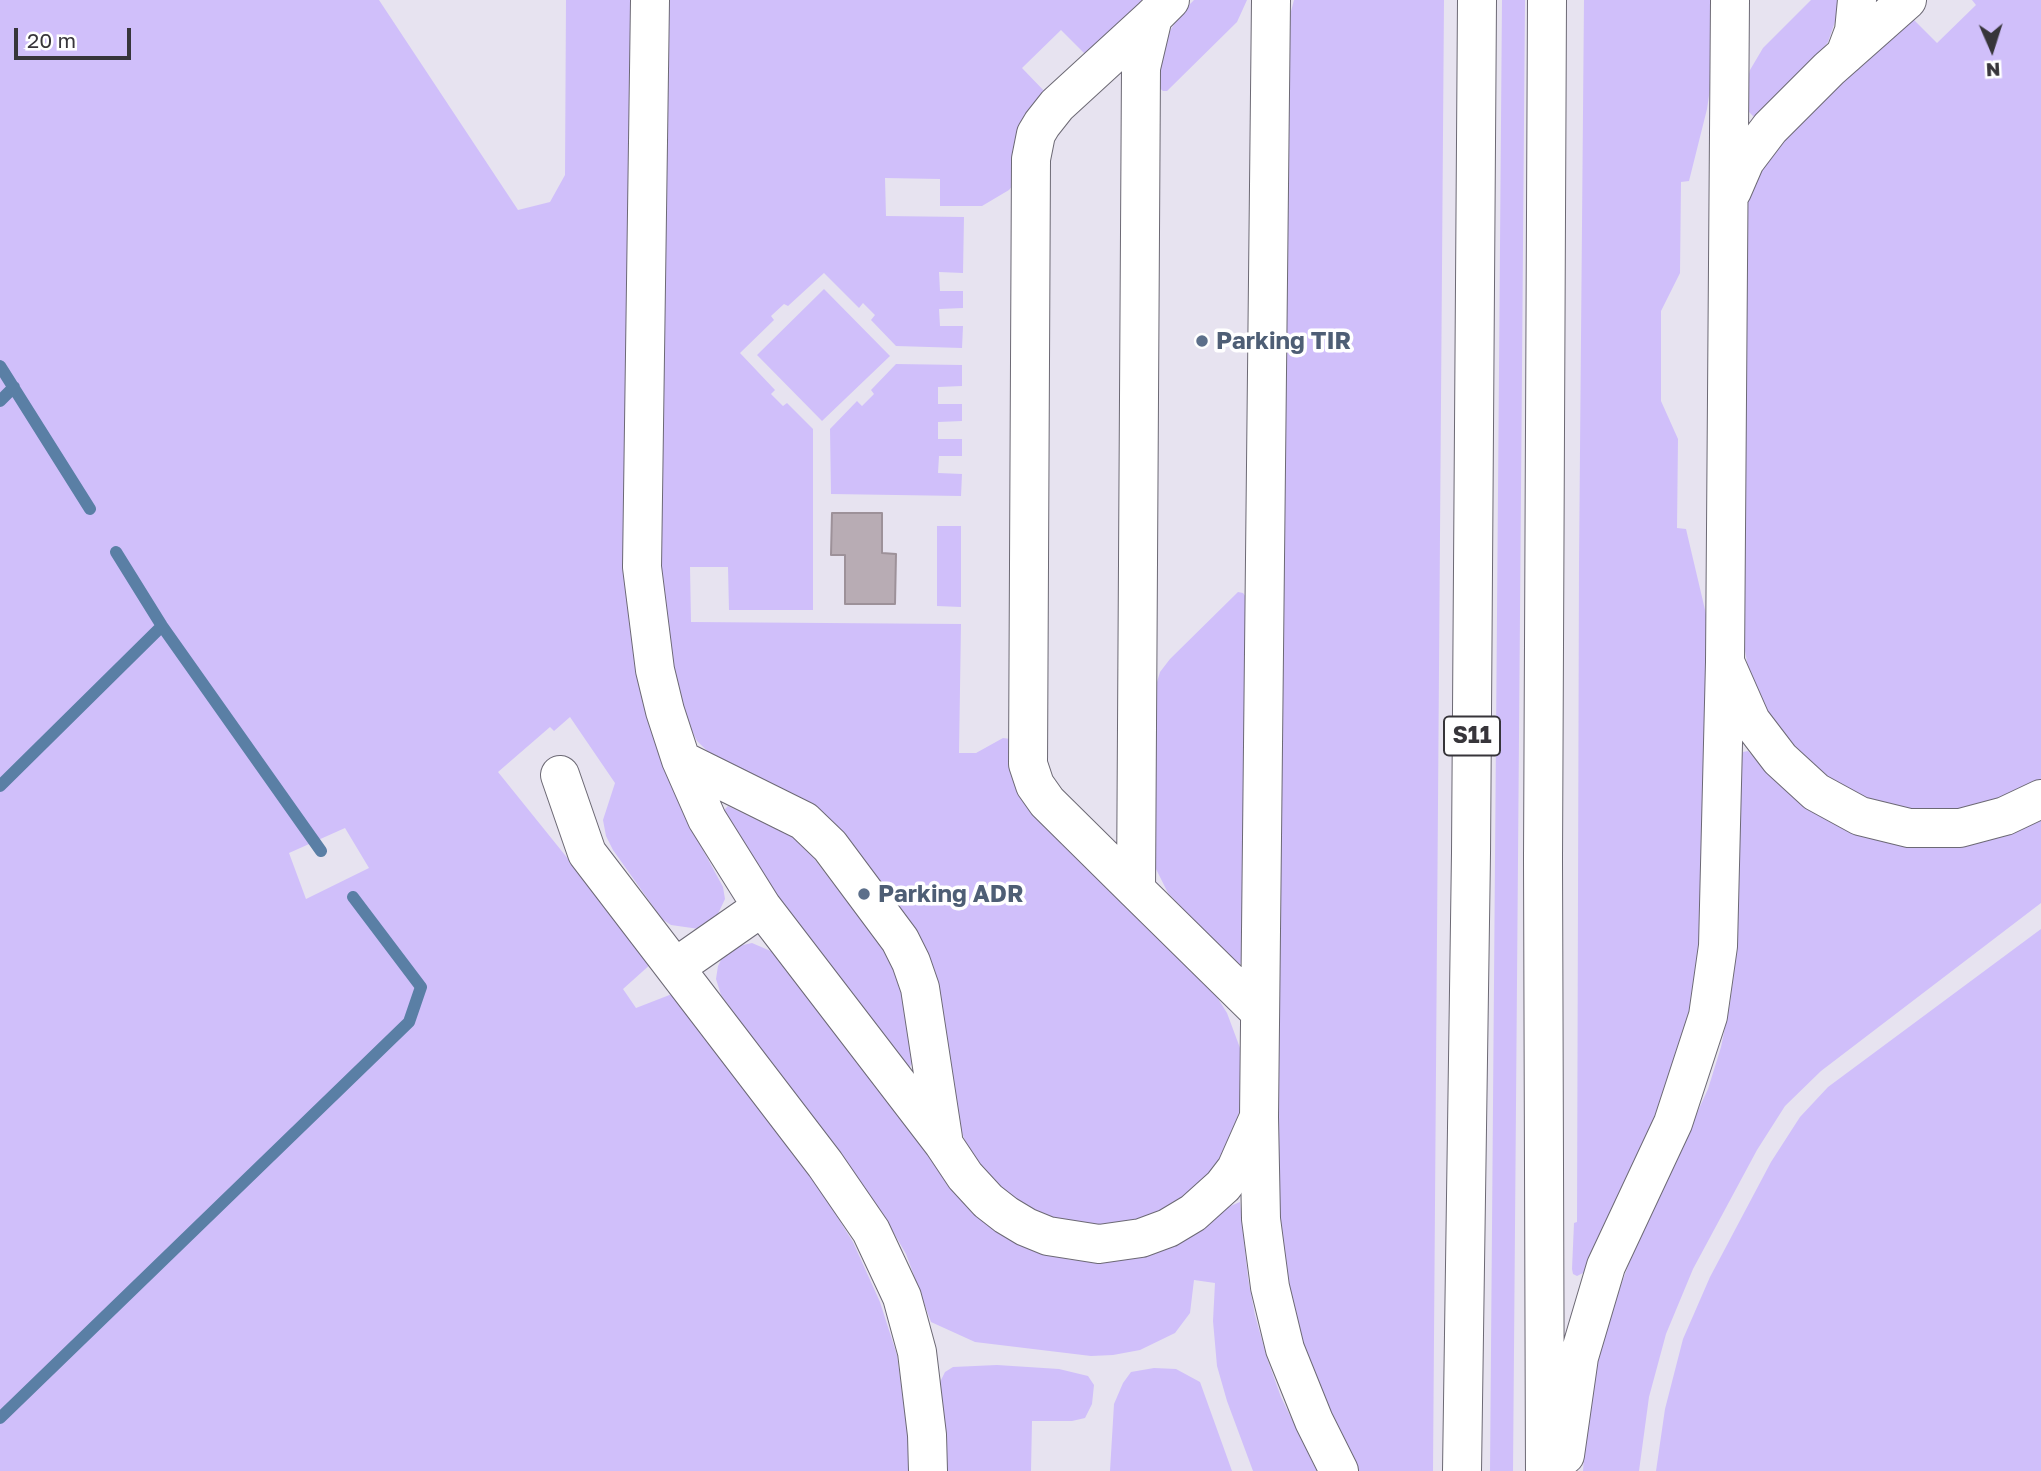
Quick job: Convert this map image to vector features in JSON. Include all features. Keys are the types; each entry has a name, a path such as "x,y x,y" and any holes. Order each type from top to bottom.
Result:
{"main road":[{"path":"650,0 642,567 655,670 665,711 681,761 707,820 762,908 943,1143 965,1176 988,1201 1006,1215 1048,1236 1099,1244 1141,1238 1193,1213 1223,1186 1236,1170 1259,1117"},
{"path":"1271,0 1259,1011 1261,1219 1270,1287 1285,1349 1314,1421 1339,1471"},
{"name":"S11","path":"1462,1471 1471,880 1477,0"},
{"path":"1545,1471 1543,859 1547,0"},
{"path":"1563,1471 1579,1357 1606,1266 1674,1123 1708,1016 1718,946 1725,662 1730,0"},
{"path":"1845,55 1854,31 1857,0"},
{"path":"1728,203 1735,181 1756,144 1845,55 1907,0"},
{"path":"1162,9 1057,105 1042,124 1033,148 1030,176 1028,764 1035,785 1047,802 1259,1011"},
{"path":"1136,890 1141,68 1162,9"},
{"path":"1725,662 1751,721 1780,759 1816,792 1860,816 1909,828 1960,828 2005,816 2041,799"},
{"path":"681,761 804,821 830,846 900,940 920,988 943,1143"},
{"path":"559,775 587,853 825,1164 871,1231 902,1297 917,1352 928,1435 929,1471"},
{"path":"676,967 762,908"}],"shaded area":[{"path":"0,0 379,0 518,210 550,202 565,175 566,0 632,0 625,569 629,621 637,673 688,822 723,887 725,899 716,918 699,929 671,925 662,919 606,836 603,820 615,783 570,717 554,731 550,727 498,772 652,963 623,989 636,1008 672,994 813,1178 853,1242 880,1302 897,1355 908,1436 909,1471 0,1471","holes":["345,828 369,868 306,899 289,853"]},
{"path":"667,0 1145,0 1088,57 1061,30 1022,68 1048,95 1014,184 1009,190 982,206 940,206 940,179 885,178 886,216 964,217 963,273 939,272 940,291 963,291 963,308 939,309 940,326 963,326 962,348 896,346 871,320 875,315 863,303 859,308 824,273 788,306 784,304 771,316 774,320 740,353 775,390 771,394 783,406 787,403 813,429 813,610 729,610 728,567 690,567 691,622 961,624 959,753 976,753 1003,738 1011,739 1217,997 1227,1013 1243,1056 1241,1106 1232,1137 1214,1168 1176,1204 1134,1222 1100,1227 1051,1219 1017,1202 989,1179 968,1148 962,1133 933,970 697,741 680,707 662,608 660,566"},
{"path":"1194,0 1247,0 1237,22 1167,91 1163,91 1158,87 1158,75 1166,37 1182,12"},
{"path":"1294,0 1444,0 1433,1471 1358,1471 1329,1413 1301,1342 1287,1286 1280,1219 1278,1113 1286,30"},
{"path":"1502,0 1525,0 1513,1471 1490,1471"},
{"path":"1584,0 1710,0 1710,89 1689,181 1681,182 1680,273 1661,311 1661,401 1678,439 1677,528 1686,529 1706,614 1704,892 1700,945 1689,1013 1656,1116 1590,1259 1583,1273 1577,1276 1572,1269 1574,1223 1577,1222"},
{"path":"1811,0 1839,0 1837,16 1828,42 1754,117 1749,112 1747,82 1750,70 1763,48"},
{"path":"1972,0 2041,0 2041,779 2008,797 1951,811 1919,810 1888,806 1837,786 1780,733 1750,680 1742,633 1745,206 1766,158 1910,16 1937,43 1976,5"},
{"path":"824,289 890,356 822,421 757,355"},
{"path":"896,364 962,365 962,386 938,387 938,404 962,404 962,421 938,422 938,439 962,439 962,456 939,456 938,473 962,474 961,496 831,494 830,429 857,401 862,406 874,394 871,390"},
{"path":"937,526 961,526 961,607 937,606"},
{"path":"1238,592 1246,597 1243,962 1240,964 1235,963 1168,893 1156,869 1153,852 1154,692 1160,672"},
{"path":"1748,751 1778,784 1814,811 2041,819 2041,903 1821,1071 1785,1106 1757,1150 1693,1269 1666,1334 1649,1397 1639,1471 1583,1471 1586,1431 1597,1362 1615,1301 1634,1250 1708,1089 1721,1047 1737,949 1741,756"},
{"path":"728,806 791,836 806,848 885,951 900,979 913,1062 909,1068 776,897 723,811"},
{"path":"2041,929 2041,1471 1656,1471 1665,1409 1683,1339 1710,1277 1771,1162 1800,1117 1828,1087"},
{"path":"752,943 773,952 954,1189 1045,1253 1071,1260 1098,1261 1240,1202 1248,1278 1267,1358 1281,1397 1317,1471 1253,1471 1217,1366 1213,1321 1215,1283 1194,1280 1190,1313 1175,1333 1140,1350 1113,1355 1091,1356 975,1342 931,1322 906,1254 884,1216 721,995 716,979 723,956 734,947"},
{"path":"997,1365 1059,1369 1088,1376 1094,1385 1092,1404 1085,1418 1072,1421 1032,1421 1031,1471 942,1471 940,1382 945,1372 953,1367"},
{"path":"1154,1368 1176,1369 1200,1382 1232,1471 1110,1471 1114,1404 1131,1372"}],"building":[{"path":"832,513 882,513 882,553 896,554 895,604 845,604 845,555 831,555"}],"waterway":[{"path":"0,366 90,509"},
{"path":"0,401 14,387"},
{"path":"116,552 162,626 321,851"},
{"path":"0,786 162,626"},
{"path":"0,1418 409,1022 421,987 353,897"}],"place":[{"name":"Parking TIR","path":"1202,341"},
{"name":"Parking ADR","path":"864,894"}]}
